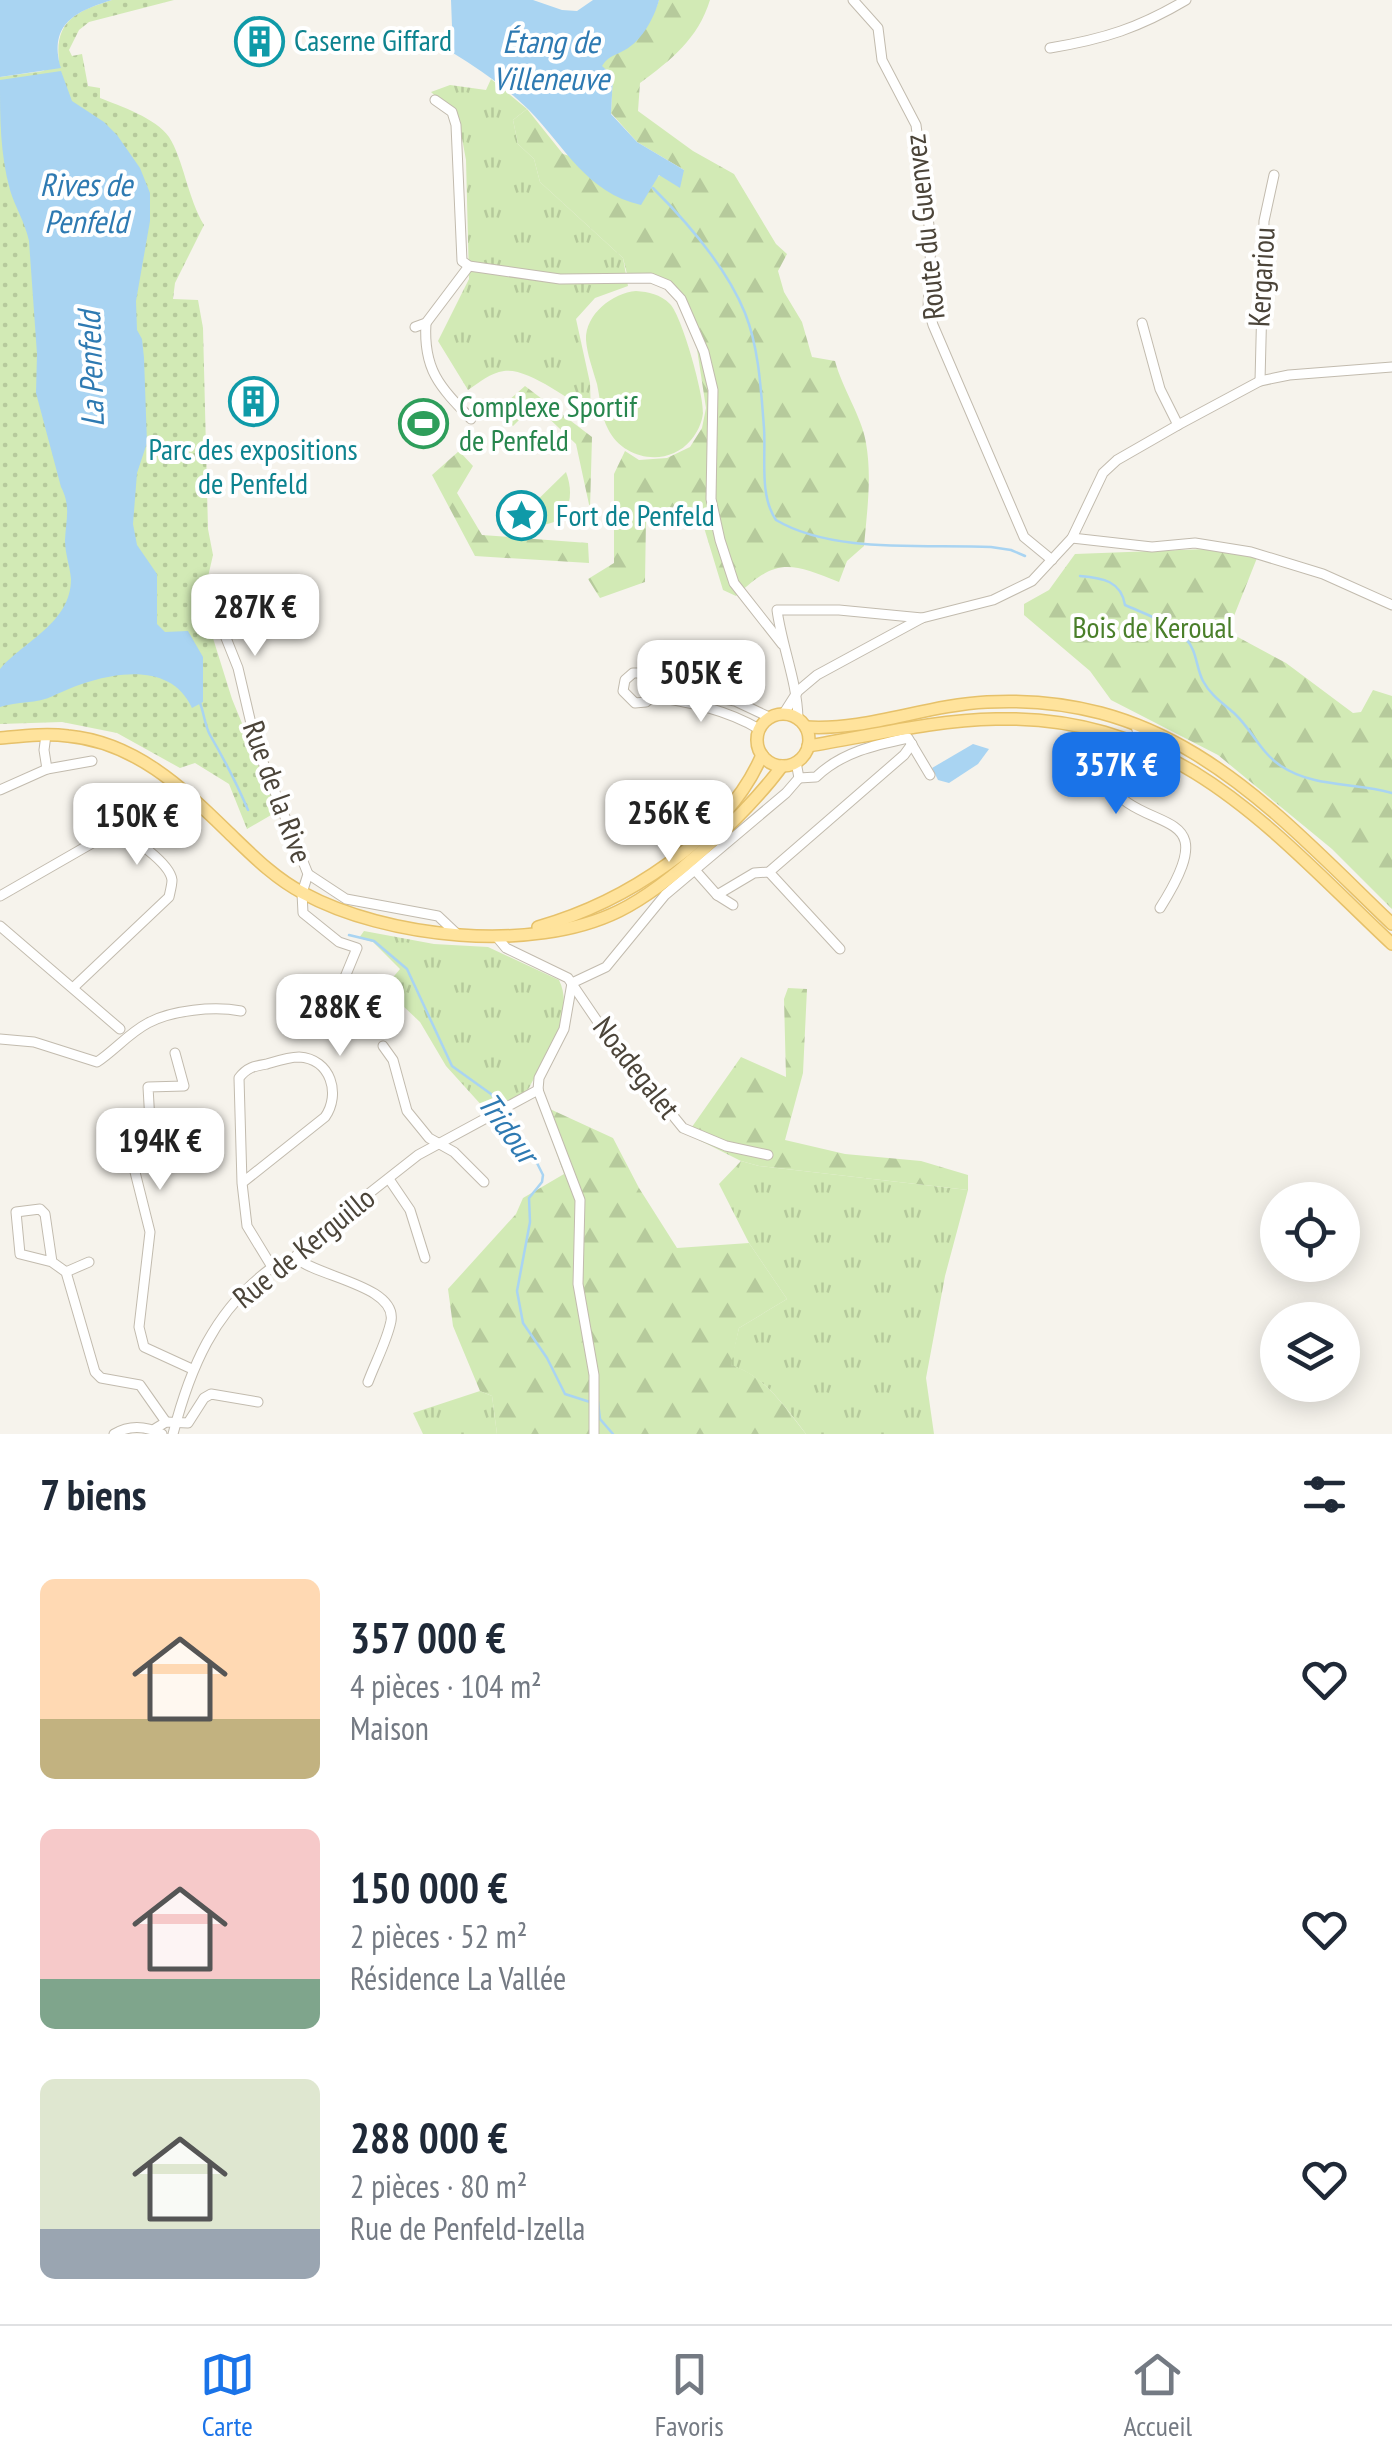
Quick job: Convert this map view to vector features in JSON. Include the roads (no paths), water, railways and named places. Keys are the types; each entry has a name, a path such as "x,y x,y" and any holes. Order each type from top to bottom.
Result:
{"main road":[{"path":"510,934 590,909 639,884 726,813 749,784 762,755 757,738 759,728 770,717 784,713 802,723 846,726 961,703 994,701 1039,702 1082,709 1135,724 1182,744 1227,772 1285,821 1392,924"},
{"path":"1,738 46,735 97,741 166,774 263,866 302,893 368,918 457,934 496,936 569,928 621,910 712,841 759,797 782,766 796,762 808,746 968,720 998,718 1068,724 1140,744 1218,785 1392,944"},
{"path":"802,723 808,746"},
{"path":"762,755 782,766"}],"street":[{"name":"Route du Guenvez","path":"853,0 878,28 882,60 916,125 932,241 928,308 932,325 1024,536 1052,560"},
{"path":"1050,48 1146,24 1186,0"},
{"path":"434,100 452,112 456,125 462,261 469,266 560,279 652,278 682,299 704,352 713,390 711,500 720,540 734,583 782,644"},
{"name":"Kergariou","path":"1260,380 1264,222 1274,174"},
{"path":"415,327 426,323 469,266"},
{"path":"426,323 427,358 438,386 471,419"},
{"path":"1142,323 1160,389 1178,425"},
{"path":"784,713 798,690 817,675 922,618 1009,594 1032,581 1072,538 1104,474 1117,460 1178,425 1260,380 1289,374 1392,367"},
{"path":"1072,538 1152,547 1195,543 1251,552 1323,574 1392,606"},
{"path":"802,723 798,690 782,644 777,610 839,610 922,618"},
{"name":"Rue de la Rive","path":"224,633 238,668 256,744 308,874 302,893"},
{"path":"759,728 729,712 653,691 734,702 770,717"},
{"path":"1135,724 1140,744 1106,768 1104,777 1123,799 1179,830 1184,840 1186,855 1181,875 1160,908"},
{"path":"46,735 48,768"},
{"path":"572,983 606,966 657,903 786,794 799,778 816,777 829,765 876,745 908,738 930,775"},
{"path":"1069,740 1121,761"},
{"path":"716,895 754,873 769,872 912,744"},
{"path":"0,790 48,768 92,761"},
{"path":"796,762 799,778"},
{"path":"0,896 114,830 166,866 172,884 168,897 75,986"},
{"path":"694,869 716,895 734,904"},
{"path":"769,872 840,949"},
{"path":"308,874 346,899 438,916 457,934"},
{"path":"302,893 303,913 339,942 357,948 345,977"},
{"path":"0,926 120,1028"},
{"path":"496,936 506,948 572,983"},
{"path":"572,983 564,1029 538,1078 538,1090 580,1200 578,1284 594,1375 594,1434"},
{"name":"Noadegalet","path":"572,983 604,1031 683,1128 726,1146 768,1154"},
{"path":"0,1038 34,1042 97,1062 139,1028 159,1018 217,1007 241,1011"},
{"path":"384,1046 393,1060 408,1112 437,1143 454,1152 484,1182"},
{"path":"176,1052 184,1086 148,1087 151,1139 132,1160 150,1232 139,1327 144,1348 192,1369"},
{"path":"242,1183 326,1118 335,1100 329,1076 311,1060 290,1058 253,1067 239,1078 242,1183 247,1226 272,1267"},
{"name":"Rue de Kerguillo","path":"172,1427 192,1369 215,1325 272,1267 296,1258 306,1243 437,1143 538,1090"},
{"path":"389,1179 410,1210 424,1258"},
{"path":"52,1262 45,1214 40,1209 16,1212 20,1254 52,1262 66,1272 95,1372 101,1378 140,1385 172,1427"},
{"path":"296,1258 310,1268 377,1294 386,1302 391,1320 368,1382"},
{"path":"66,1272 89,1262"},
{"path":"114,1434 128,1428 157,1432 188,1423 210,1394 258,1402"},
{"path":"154,1402 157,1432"}],"water":[{"path":"0,0 112,0 68,21 59,40 61,68 0,77"},
{"name":"Étang de Villeneuve","path":"451,0 533,0 577,11 593,0 659,0 640,37 602,66 613,76 611,114 637,142 684,170 680,188 659,175 641,205 622,199 591,179 520,102 453,53"},
{"name":"Rives de Penfeld","path":"61,71 72,101 117,135 140,168 150,193 150,221 136,301 137,330 144,358 147,443 137,473 133,524 137,545 157,574 157,624 165,632 188,631 203,657 203,702 192,708 181,691 166,681 128,674 88,682 40,700 0,707 0,669 55,619 69,594 71,579 65,545 66,500 36,393 29,241 4,163 0,80"},
{"path":"973,744 989,749 978,764 949,783 938,780 932,768"}],"waterway":[{"path":"653,188 705,246 745,313 760,384 765,488 776,520 799,531 852,543 991,547 1025,556"},
{"path":"1080,576 1110,582 1120,591 1125,605 1180,633 1192,648 1206,686 1281,766 1307,778 1392,793"},
{"name":"Tridour","path":"200,703 208,731 248,810"},
{"name":"Tridour","path":"349,935 374,941 407,969 452,1066 491,1094 501,1107"},
{"name":"Tridour","path":"506,1114 543,1175 529,1198 530,1222 517,1291 523,1323 565,1394 590,1402"},
{"name":"Tridour","path":"598,1402 600,1419 613,1434"}],"place":[{"name":"Caserne Giffard","path":"259,41"},
{"name":"Parc des expositions de Penfeld","path":"253,401"},
{"name":"Complexe Sportif de Penfeld","path":"424,424"},
{"name":"Fort de Penfeld","path":"521,516"}],"water label":[{"name":"La Penfeld","path":"91,369"}],"park label":[{"name":"Bois de Keroual","path":"1153,628"}]}
